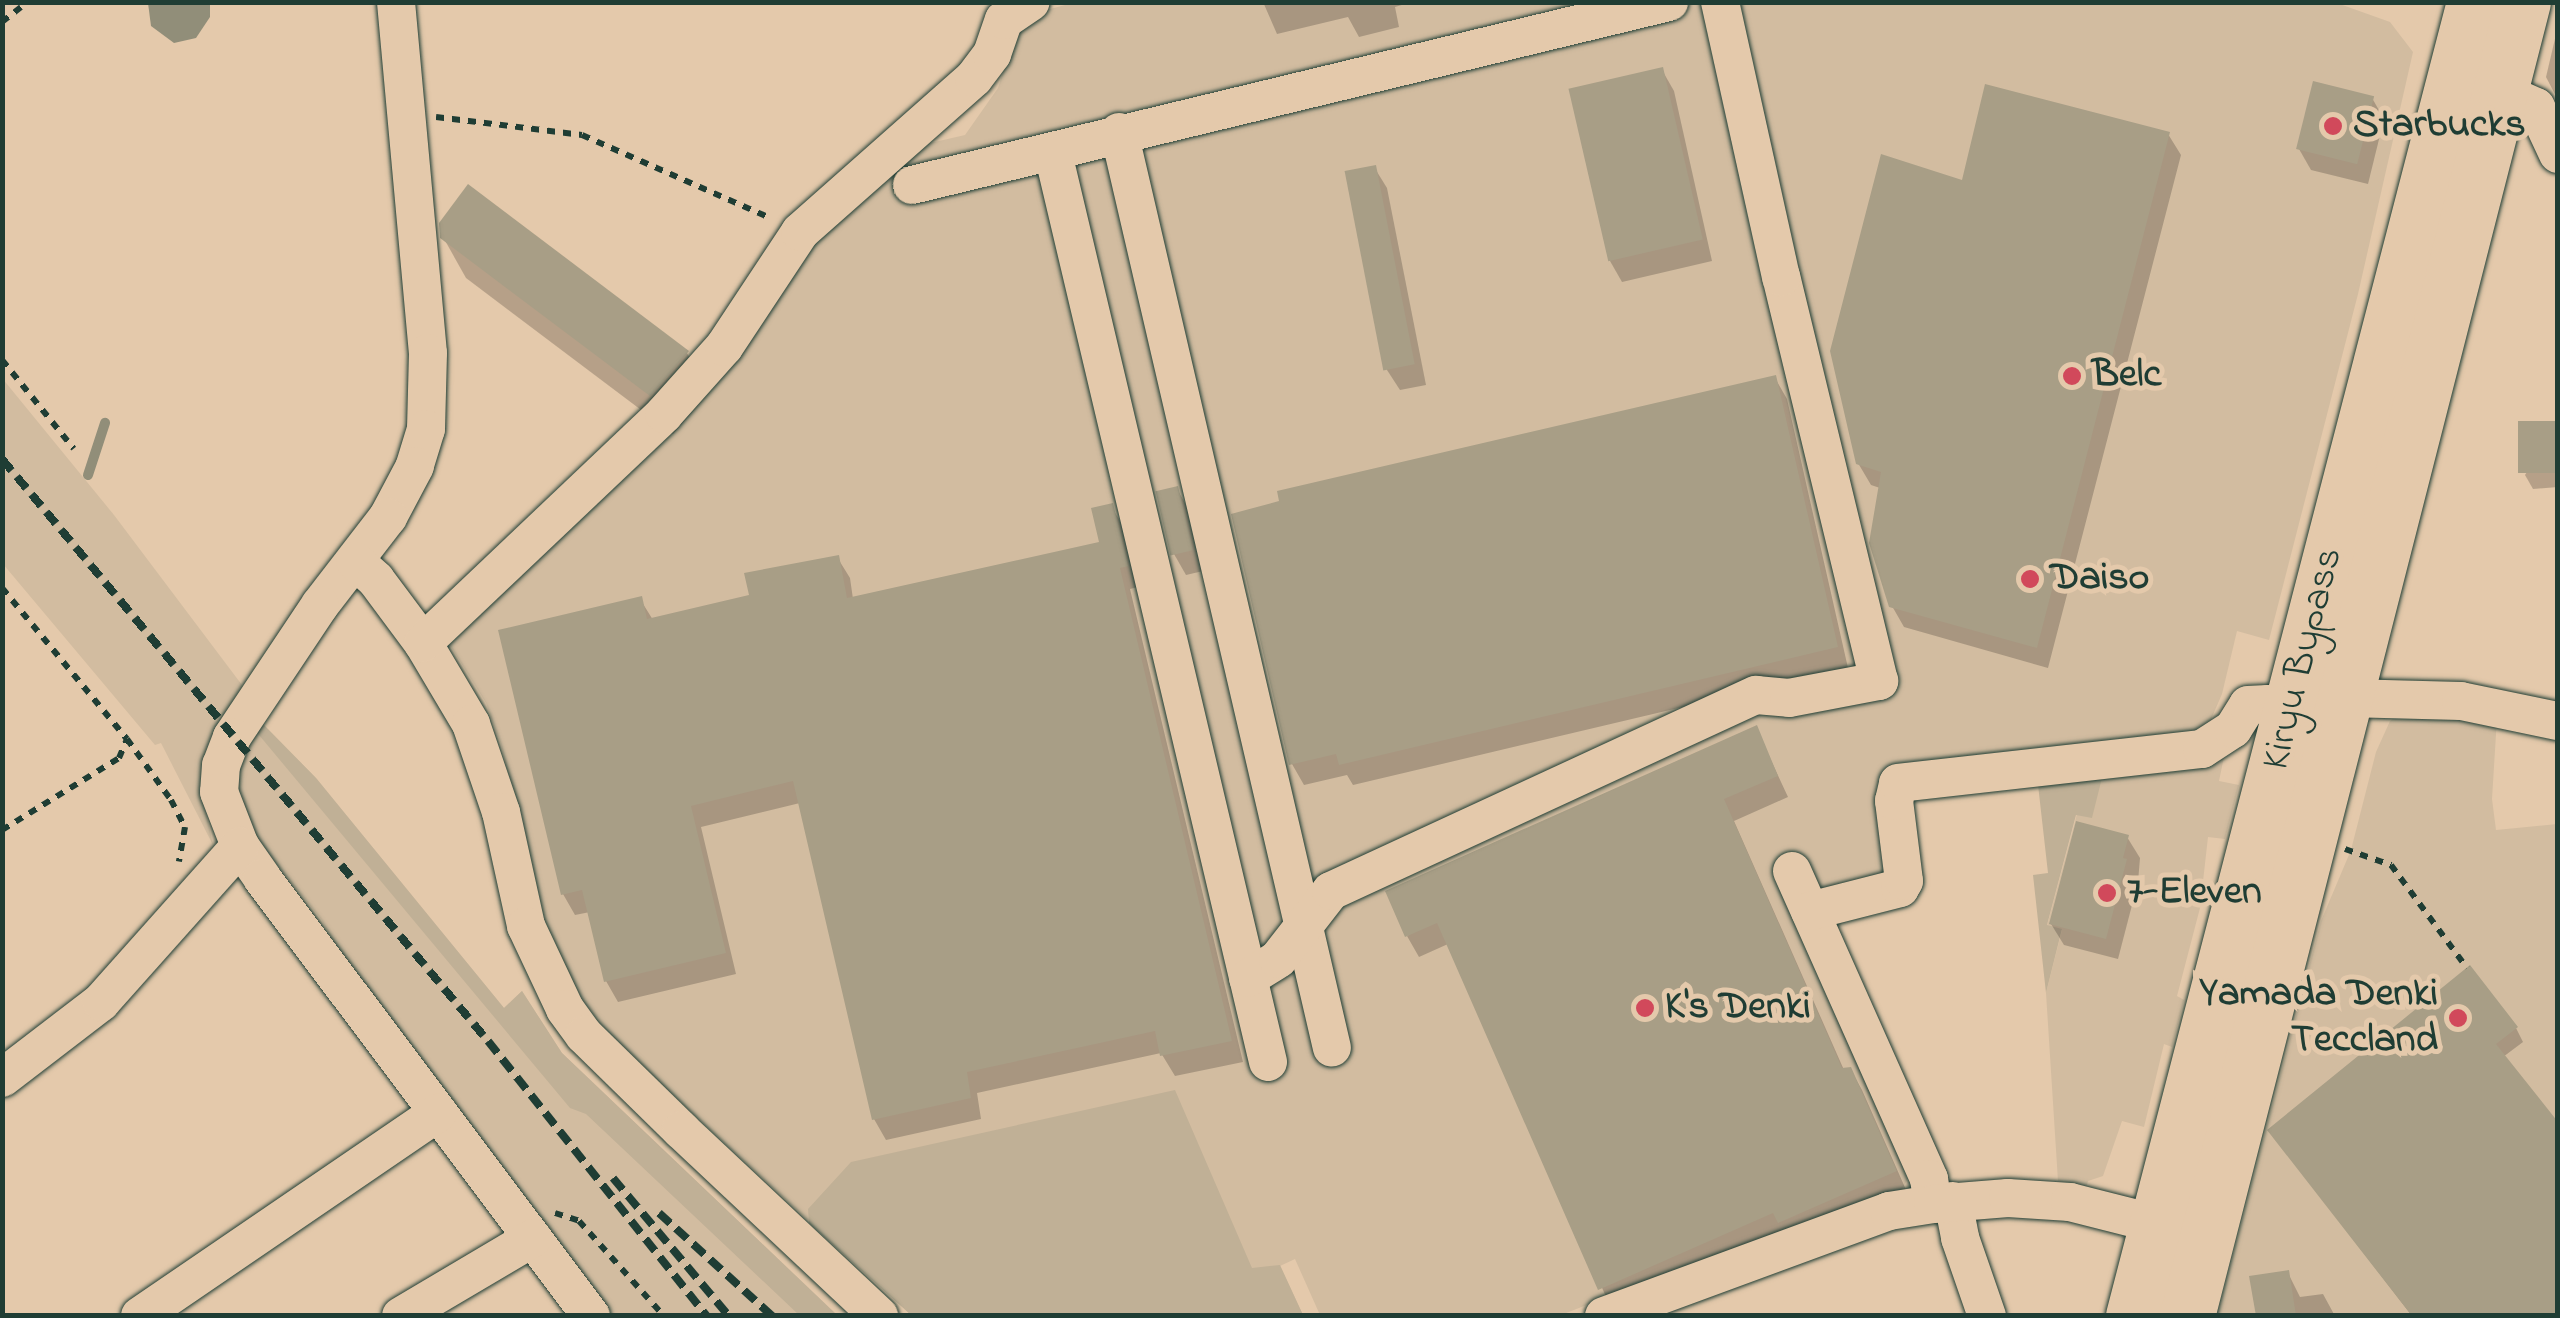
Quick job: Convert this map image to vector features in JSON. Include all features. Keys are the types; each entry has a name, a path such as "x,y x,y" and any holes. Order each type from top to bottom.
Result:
{"highway":[{"name":"Kiryu Bypass","path":"2187,1316 2183,1230 2290,710 2474,2"},
{"name":"Kiryu Bypass","path":"2133,1316 2183,1230 2346,698 2523,2"}],"street":[{"path":"396,2 430,408 422,447 406,487 311,618 225,753 219,792 240,846 591,1316"},
{"path":"423,643 664,414 724,346 800,232 974,78 992,54 1004,20 1031,2"},
{"path":"912,185 1669,2"},
{"path":"1248,978 1278,959 1331,891 1756,695 1788,698 1879,681 1776,258 1720,2"},
{"path":"2500,90 2536,107 2558,154"},
{"path":"1119,132 1332,1048"},
{"path":"1053,153 1268,1062"},
{"path":"354,562 376,580 423,643 470,724 489,770 526,926 565,1009 584,1035 879,1316"},
{"path":"2346,698 2461,701 2558,721"},
{"path":"1810,911 1900,888 1904,881 1894,801 1898,782 2202,750 2233,728 2248,705 2268,704 2290,710"},
{"path":"2,1078 101,1002 240,846"},
{"path":"1792,871 1929,1179 1960,1238 1987,1316"},
{"path":"140,1316 438,1113"},
{"path":"1610,1315 1889,1212 1943,1203 2008,1198 2070,1202 2183,1230"},
{"path":"400,1316 533,1238"}],"path":[{"path":"2,22 21,7"},
{"path":"405,117 477,118 582,136 800,232"},
{"path":"2,360 74,448"},
{"path":"2,588 127,739 185,827 181,858 168,874"},
{"path":"2,830 120,758 127,739"},
{"path":"2334,846 2391,865 2467,968"},
{"path":"533,1238 547,1216 567,1214 664,1316"}],"shaded area":[{"path":"1076,2 2334,2 2390,22 2413,52 2358,294 2269,640 2237,631 2222,694 2202,740 1889,768 1882,775 1886,881 1815,889 1913,1168 1901,1192 1715,1255 1561,1315 1320,1315 1295,1259 1280,1266 1303,1315 911,1315 610,1037 583,1001 548,932 501,744 486,703 450,645 453,630 794,254 913,147 965,135 998,88 1021,17"},
{"path":"148,3 210,3 210,17 196,38 174,43 151,26"},
{"path":"2,378 114,515 245,689 201,789 213,845 161,743 155,745 3,564"},
{"path":"2398,715 2497,718 2492,799 2496,830 2557,824 2557,1315 2217,1316 2321,921 2351,850 2376,752 2390,721"},
{"path":"259,720 316,778 504,1008 522,991 562,1053 837,1315 610,1315 351,972 321,919 251,832 234,780"},
{"path":"259,720 316,778 504,1008 522,991 562,1053 837,1315 799,1315 586,1114 570,1108 254,729"},
{"path":"2224,757 2219,781 2239,785 2225,839 2208,837 2200,908 2177,996 2184,1000 2172,1047 2164,1044 2144,1127 2122,1121 2103,1176 2088,1181 2086,1188 2058,1181 2046,993 2062,930 2047,926 2077,814 2104,770"},
{"path":"2104,770 2092,818 2076,815 2047,925 2062,929 2046,993 2033,875 2048,873 2037,776"},
{"path":"1175,1090 1252,1268 1280,1265 1303,1315 911,1315 809,1223 808,1209 851,1162"}],"building":[{"path":"1663,67 1703,239 1608,261 1568,89"},
{"path":"2313,81 2374,96 2357,164 2296,149"},
{"path":"1985,84 2170,132 2037,648 1889,607 1869,543 1881,472 1856,464 1830,351 1881,154 1962,180"},
{"path":"1376,165 1415,364 1383,370 1345,171"},
{"path":"468,184 689,351 650,396 440,238 439,223"},
{"path":"1776,375 1838,647 1339,765 1336,754 1289,765 1231,514 1279,501 1277,491"},
{"path":"2518,421 2558,421 2558,473 2518,473"},
{"path":"1178,486 1193,550 1170,555 1156,491"},
{"path":"1113,503 1128,566 1120,568 1232,1041 1160,1056 1155,1031 967,1072 971,1098 872,1120 793,781 691,806 726,953 604,982 582,890 561,895 498,630 642,596 647,619 749,595 744,573 839,555 847,598 1099,542 1091,508"},
{"name":"K's Denki","path":"1757,725 1778,776 1724,799 1842,1068 1851,1067 1897,1171 1778,1223 1773,1213 1598,1290 1437,923 1405,937 1385,891"},
{"path":"2076,821 2129,835 2123,858 2127,859 2106,939 2049,924"},
{"path":"2470,965 2518,1027 2496,1044 2558,1122 2558,1316 2412,1316 2267,1130"},
{"path":"2289,1270 2296,1316 2256,1316 2249,1276"}],"waterway":[{"path":"88,475 105,423"}],"railway":[{"path":"2,459 488,1041 707,1316"},
{"path":"613,1178 729,1316"},
{"path":"659,1213 772,1316"}],"place":[{"name":"Starbucks","path":"2333,126"},
{"name":"Belc","path":"2072,376"},
{"name":"Daiso","path":"2030,579"},
{"name":"7-Eleven","path":"2107,893"},
{"name":"K's Denki","path":"1645,1008"},
{"name":"Yamada Denki Teccland","path":"2458,1018"}]}
